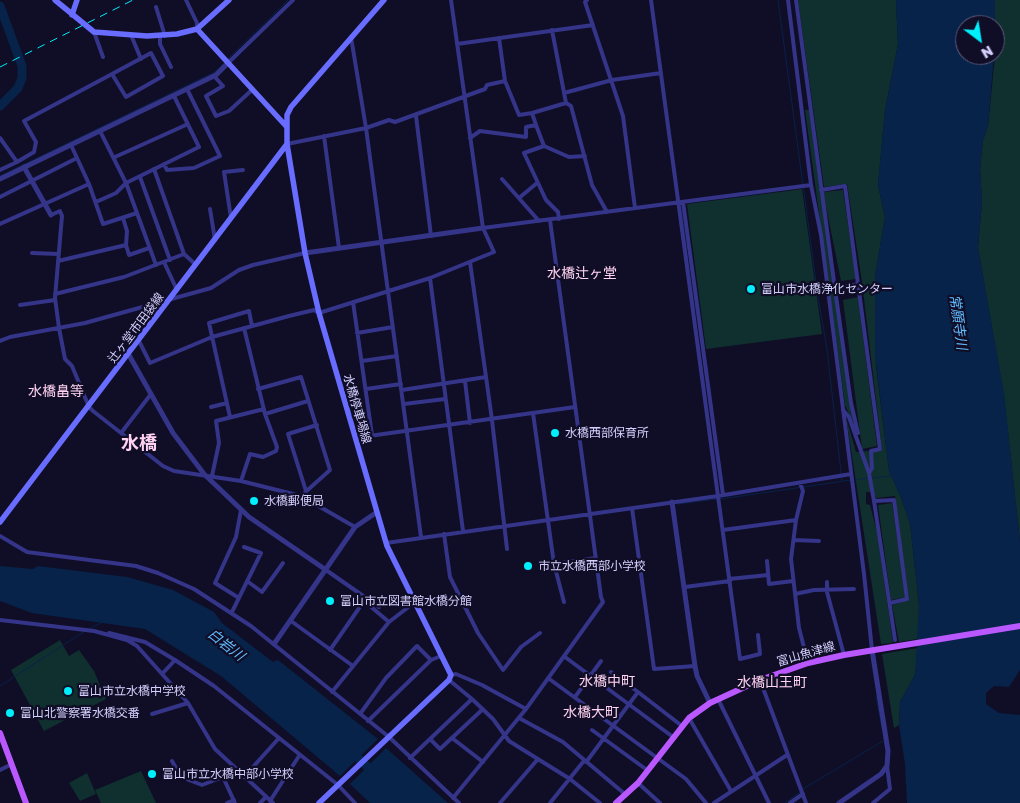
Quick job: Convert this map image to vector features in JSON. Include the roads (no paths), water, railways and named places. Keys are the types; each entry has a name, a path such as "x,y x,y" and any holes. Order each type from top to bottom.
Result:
{"main road":[{"path":"55,0 94,32 162,36 197,28 229,0"},
{"path":"72,15 77,0"},
{"path":"286,126 287,115 297,98 384,0"},
{"path":"197,28 286,126"},
{"name":"水橋停車場線","path":"286,126 287,144 305,253 318,313 386,543 416,602 450,678"},
{"name":"辻ヶ堂市田袋線","path":"0,522 129,355 287,144"},
{"name":"富山魚津線","path":"616,803 638,783 689,718 710,703 760,680 808,663 844,655 1020,626"},
{"path":"320,803 450,678"},
{"path":"0,733 26,803"}],"street":[{"path":"186,0 197,23 197,28"},
{"path":"0,179 214,76 293,0"},
{"path":"139,341 150,363 212,337 314,310 318,313 388,292 430,278 494,252 483,228 451,0"},
{"path":"587,0 585,2 623,116 635,208"},
{"path":"651,0 740,659 760,654 758,636"},
{"path":"788,0 811,185 820,235 851,474 872,650 888,751 887,766 890,789 874,803"},
{"path":"796,0 851,403 858,433 855,434"},
{"path":"156,7 162,36 160,44 171,66"},
{"path":"457,44 593,25"},
{"path":"552,30 566,103 571,106 592,185 607,212"},
{"path":"94,32 103,57"},
{"path":"131,35 141,59"},
{"path":"351,37 366,128 421,536"},
{"path":"499,38 505,82 520,115 566,103"},
{"path":"0,170 34,152 36,142 24,121 151,53 162,76 126,97 112,74"},
{"path":"564,93 612,80 661,73"},
{"path":"214,76 223,86 206,96 216,116 229,111 253,89"},
{"path":"287,144 416,116 485,89 486,85 505,82"},
{"path":"164,164 167,170 194,168 220,156 187,89"},
{"path":"96,202 116,193 126,183 199,147 174,96"},
{"path":"532,113 544,146"},
{"path":"416,116 431,236"},
{"path":"115,157 188,124"},
{"path":"470,138 480,131 526,137 526,127 536,125"},
{"path":"100,131 115,157 126,183 156,265"},
{"path":"324,136 339,248"},
{"path":"0,138 17,162"},
{"path":"71,145 89,184 103,224 137,213"},
{"path":"559,219 558,212 546,200 524,153 544,146 569,157 585,156"},
{"path":"0,196 77,158"},
{"path":"24,167 51,215 60,211 62,216 55,300 65,358 72,366 89,407 163,466 174,471 241,481 301,496 355,527"},
{"path":"154,169 184,254 196,265"},
{"path":"231,218 224,172 243,170"},
{"path":"140,177 170,260"},
{"path":"502,179 539,221"},
{"path":"519,198 537,182"},
{"path":"0,224 89,184"},
{"path":"0,341 10,336 85,323 211,288 239,270 305,253 811,185"},
{"path":"821,190 845,186 880,449 871,451 872,468 868,473"},
{"path":"683,202 723,495"},
{"path":"210,208 214,240"},
{"path":"123,218 127,231 126,245 129,255 149,248"},
{"path":"453,798 526,709 565,658 603,602 589,513 550,220"},
{"path":"58,261 126,245"},
{"path":"32,253 58,254"},
{"path":"55,294 102,283 184,254"},
{"path":"164,262 177,290"},
{"path":"470,262 492,420 507,549"},
{"path":"430,278 463,532"},
{"path":"835,290 858,284"},
{"path":"20,305 55,300"},
{"path":"353,302 372,435"},
{"path":"230,417 209,323 249,311 252,326"},
{"path":"241,481 250,454 263,457 276,451 277,447 258,389 244,328"},
{"path":"358,333 393,328"},
{"path":"129,355 173,433 204,474 241,510 269,532 326,570 365,600 389,622"},
{"path":"362,360 397,356"},
{"path":"258,389 301,377 330,470 301,496"},
{"path":"402,390 486,377"},
{"path":"465,381 470,423"},
{"path":"366,389 401,384"},
{"path":"121,433 151,394"},
{"path":"404,404 445,400"},
{"path":"265,414 308,401"},
{"path":"211,407 227,403"},
{"path":"355,438 575,407"},
{"path":"212,476 219,444 216,421 264,409"},
{"path":"842,410 849,417 868,473 895,640"},
{"path":"533,413 554,564 564,602"},
{"path":"306,491 288,434 317,425"},
{"path":"386,543 421,536 463,532 547,518 718,496 851,474"},
{"path":"800,483 803,491 796,520 791,559 799,628 808,663"},
{"path":"874,501 894,500 907,599 890,602"},
{"path":"672,502 695,666 697,676 710,703"},
{"path":"632,508 654,669 695,666"},
{"path":"239,598 215,583 236,537 241,510"},
{"path":"274,644 355,527 377,512"},
{"path":"723,530 796,520"},
{"path":"444,534 450,577 478,633 503,670 521,647 540,634"},
{"path":"0,536 27,552 121,564 158,573 194,589 232,612 274,644 368,720 459,803"},
{"path":"794,540 819,541"},
{"path":"232,612 261,554 244,547"},
{"path":"554,564 596,558"},
{"path":"767,561 769,584 793,581"},
{"path":"247,581 262,592 283,563"},
{"path":"685,587 768,575"},
{"path":"827,582 827,592 844,655"},
{"path":"795,594 814,590 827,592 854,589"},
{"path":"365,600 379,607"},
{"path":"330,650 365,600"},
{"path":"332,692 389,622 416,602"},
{"path":"0,620 122,634 145,642 214,686 299,756 339,784 355,803"},
{"path":"290,621 353,666"},
{"path":"94,631 132,643 163,673 188,703 215,749 234,769 272,802 299,756"},
{"path":"360,714 386,678 417,646 431,660"},
{"path":"368,720 431,660 441,656"},
{"path":"565,658 673,737"},
{"path":"163,673 175,660"},
{"path":"575,697 601,661"},
{"path":"611,672 682,726"},
{"path":"526,709 482,685 456,674 450,678 493,719 503,736 570,779 600,803"},
{"path":"548,678 686,779 706,803"},
{"path":"760,680 806,803"},
{"path":"550,803 583,762 587,761 638,692"},
{"path":"410,758 472,699"},
{"path":"718,699 769,803"},
{"path":"152,714 188,703"},
{"path":"430,739 440,749 483,710"},
{"path":"519,718 563,742 626,795"},
{"path":"689,718 731,791"},
{"path":"592,730 648,770"},
{"path":"244,777 279,738"},
{"path":"452,738 483,762"},
{"path":"714,803 787,755"},
{"path":"500,803 538,759"},
{"path":"172,761 181,777 202,785 223,777 234,769"},
{"path":"0,770 12,764"},
{"path":"839,803 881,774 887,766"},
{"path":"223,777 235,802 227,803"},
{"path":"638,783 660,803"},
{"path":"790,803 803,794"},
{"path":"260,803 266,797"}],"water":[{"name":"常願寺川","path":"896,0 995,0 995,15 955,15 955,65 993,65 988,126 983,140 980,169 982,201 978,248 1004,393 1020,542 1020,670 1009,687 994,686 986,693 986,704 999,713 1020,715 1020,803 907,803 905,764 899,725 900,702 915,675 919,605 910,523 889,471 875,355 875,276 885,217 878,185 885,110 898,44"},
{"path":"0,566 33,569 38,566 127,577 173,590 214,612 222,623 273,662 278,660 378,739 340,776 221,676 145,629 32,613 0,601"},
{"path":"386,748 448,803 370,803 350,784"}],"waterway":[{"path":"228,59 288,0"},
{"path":"778,0 818,297 827,349 842,481"},
{"path":"0,6 22,66 22,78 18,88 0,106"},
{"path":"0,176 215,72 225,62"},
{"path":"681,209 695,312"},
{"path":"872,478 890,476"},
{"path":"855,480 868,478"},
{"path":"721,499 851,480"},
{"path":"678,504 717,499"},
{"path":"89,629 103,622"},
{"path":"0,686 85,631"},
{"path":"876,696 882,728"},
{"path":"803,789 883,741"},
{"name":"白岩川","path":"351,751 376,775"},
{"path":"785,803 800,792"}],"railway":[{"path":"0,67 133,0"}],"place":[{"name":"富山市水橋浄化センター","path":"751,289"},
{"name":"水橋西部保育所","path":"555,433"},
{"name":"水橋郵便局","path":"254,501"},
{"name":"市立水橋西部小学校","path":"528,566"},
{"name":"富山市立図書館水橋分館","path":"330,601"},
{"name":"富山市立水橋中学校","path":"68,691"},
{"name":"富山北警察署水橋交番","path":"10,713"},
{"name":"富山市立水橋中部小学校","path":"152,774"}],"district":[{"name":"水橋辻ヶ堂","path":"582,274"},
{"name":"水橋畠等","path":"56,392"},
{"name":"水橋","path":"139,443"},
{"name":"水橋中町","path":"607,682"},
{"name":"水橋山王町","path":"772,683"},
{"name":"水橋大町","path":"591,713"}]}
